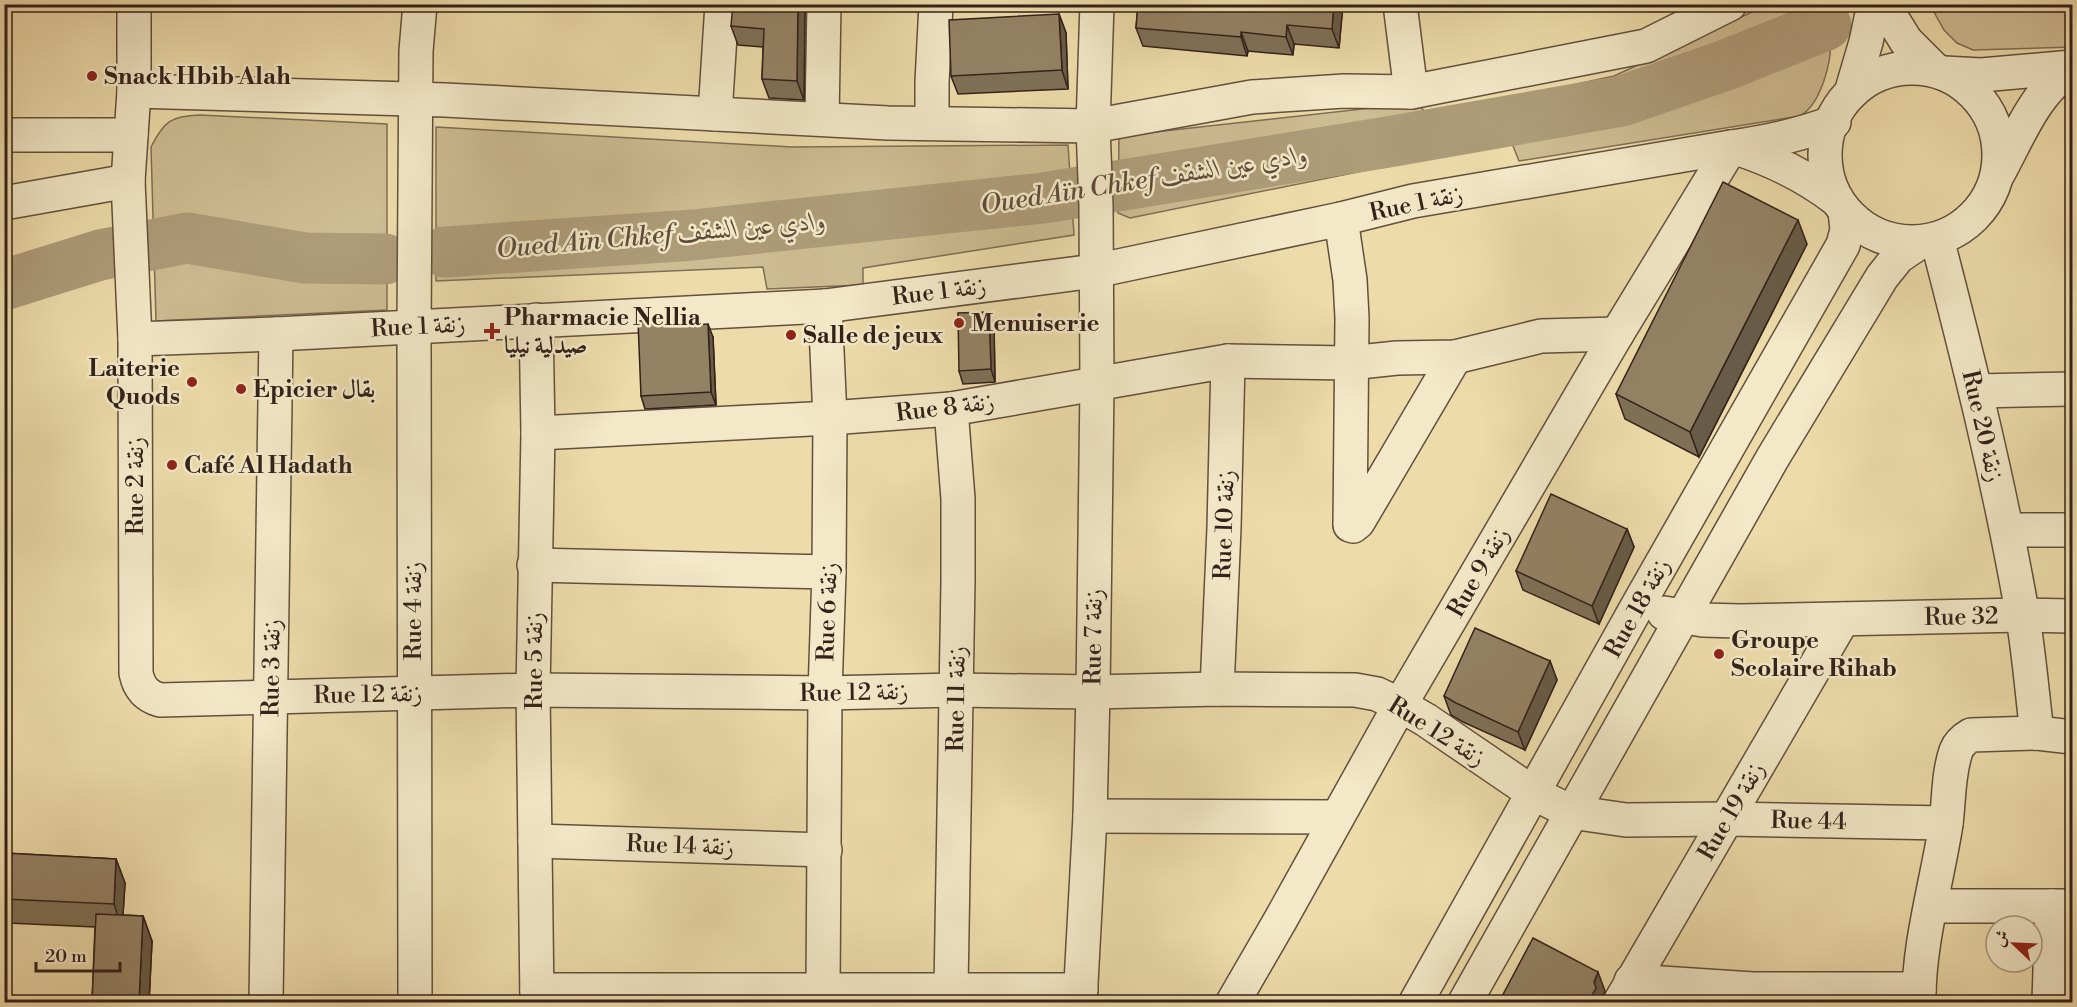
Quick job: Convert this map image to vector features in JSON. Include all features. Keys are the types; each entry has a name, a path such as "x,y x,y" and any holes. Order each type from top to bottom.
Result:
{"street":[{"name":"Rue 2 زنقة","path":"134,4 135,91 129,195 135,339 136,673 142,690 147,694"},
{"name":"Rue 4 زنقة","path":"415,1002 414,327 416,51 420,4"},
{"path":"715,114 722,4"},
{"path":"822,119 824,4"},
{"path":"932,123 936,4"},
{"name":"Rue 7 زنقة","path":"1080,996 1090,816 1093,692 1097,385 1093,126 1097,4"},
{"path":"1400,4 1411,92"},
{"path":"135,91 416,99 888,123 1093,126 1252,97 1344,91 1411,92 1646,46 1730,4"},
{"path":"1841,206 1828,179 1825,157 1827,135 1851,93 1874,4"},
{"path":"1883,4 1906,41 1939,72 1966,86 1984,105 1995,128 1999,153 1996,178"},
{"path":"1851,93 1869,79 1890,70 1912,68 1982,75 2073,68"},
{"path":"1731,147 1782,165 1806,178 1866,230 1892,240 1928,240 1964,225 1984,204 2042,94 2058,76 2073,68"},
{"name":"Rue 1 زنقة","path":"135,339 825,306 1095,271 1341,219 1413,201 1767,142 1801,135 1834,122"},
{"path":"4,135 131,135"},
{"name":"Rue 9 زنقة","path":"1233,1002 1400,705 1617,334 1731,147"},
{"path":"4,203 129,195"},
{"name":"Rue 18 زنقة","path":"1416,1002 1843,245 1847,230 1841,206"},
{"path":"1341,219 1350,280 1352,318 1349,524 1352,526 1358,522 1455,357"},
{"name":"Rue 18 زنقة","path":"1465,1002 1772,459 1882,277 1898,257 1928,240"},
{"name":"Rue 20 زنقة","path":"1928,240 1976,391 2007,530 2022,615"},
{"name":"Rue 6 زنقة","path":"823,991 830,418 825,306"},
{"name":"Rue 5 زنقة","path":"536,320 538,433 533,690 537,996"},
{"name":"Rue 3 زنقة","path":"266,1002 276,334"},
{"name":"Rue 8 زنقة","path":"538,433 830,418 951,409 1228,361 1350,363 1397,358 1455,357 1541,336 1617,334"},
{"name":"Rue 10 زنقة","path":"1217,689 1228,361"},
{"path":"1976,391 2073,389"},
{"name":"Rue 11 زنقة","path":"950,996 957,499 951,409"},
{"path":"2007,530 2073,530"},
{"path":"534,565 829,572"},
{"name":"Rue 32","path":"1638,605 1683,617 1740,621 2073,616"},
{"path":"2022,615 2037,734"},
{"name":"Rue 19 زنقة","path":"1625,992 1843,619"},
{"name":"Rue 12 زنقة","path":"147,694 160,700 533,690 825,693 956,690 1093,692 1217,689 1355,690 1377,694 1426,720 1533,793"},
{"path":"1625,992 1753,989 1919,996 1954,762 1959,745 1963,739 1971,735 2037,734 2073,737"},
{"name":"Rue 44","path":"1533,793 1571,813 1626,820 1727,819 1946,823"},
{"path":"1090,816 1337,817"},
{"name":"Rue 14 زنقة","path":"535,841 825,849"},
{"path":"1932,906 2062,906 2049,1002"},
{"path":"537,996 791,997 823,991 950,996 1080,996"}],"shaded area":[{"path":"1767,5 1823,5 1829,28 1830,57 1820,92 1800,116 1519,161 1511,141 1130,218 1118,213 1119,136 1416,103 1430,116 1614,76"},
{"path":"1930,5 2072,5 2072,47 1973,50 1957,43 1944,30"},
{"path":"200,115 387,124 387,310 156,321 151,147 160,131 170,122 182,117"},
{"path":"436,127 792,147 1068,145 1074,235 863,268 863,285 767,289 763,267 436,281"}],"building":[{"path":"733,4 798,4 797,81 762,79 764,29 731,26"},
{"path":"1138,4 1334,4 1332,29 1287,25 1286,37 1241,32 1241,37 1136,28"},
{"path":"1059,14 1062,70 951,76 949,20"},
{"path":"1723,182 1798,220 1690,432 1616,394"},
{"path":"989,312 991,369 959,371 958,313"},
{"path":"674,319 674,326 708,324 711,392 641,396 638,321"},
{"path":"1551,494 1627,529 1592,606 1516,571"},
{"path":"1475,628 1550,661 1518,732 1444,696"},
{"path":"4,853 116,859 114,904 4,899"},
{"path":"96,914 143,916 139,1002 92,1002"},
{"path":"1533,938 1598,972 1594,982 1596,988 1588,1002 1499,1002"}],"waterway":[{"name":"Oued Aïn Chkef وادي عين الشقف","path":"445,252 693,235 1043,198 1388,142 1622,101 1726,65 1826,25"},
{"name":"Oued Aïn Chkef وادي عين الشقف","path":"4,285 100,255 187,238 305,258 385,259"}],"place":[{"name":"Snack Hbib Alah","path":"92,76"},
{"name":"Menuiserie","path":"959,323"},
{"name":"Pharmacie Nellia صيدلية نيليا","path":"492,331"},
{"name":"Salle de jeux","path":"791,335"},
{"name":"Laiterie Quods","path":"192,382"},
{"name":"Epicier بقال","path":"241,389"},
{"name":"Café Al Hadath","path":"172,465"},
{"name":"Groupe Scolaire Rihab","path":"1719,654"}]}
